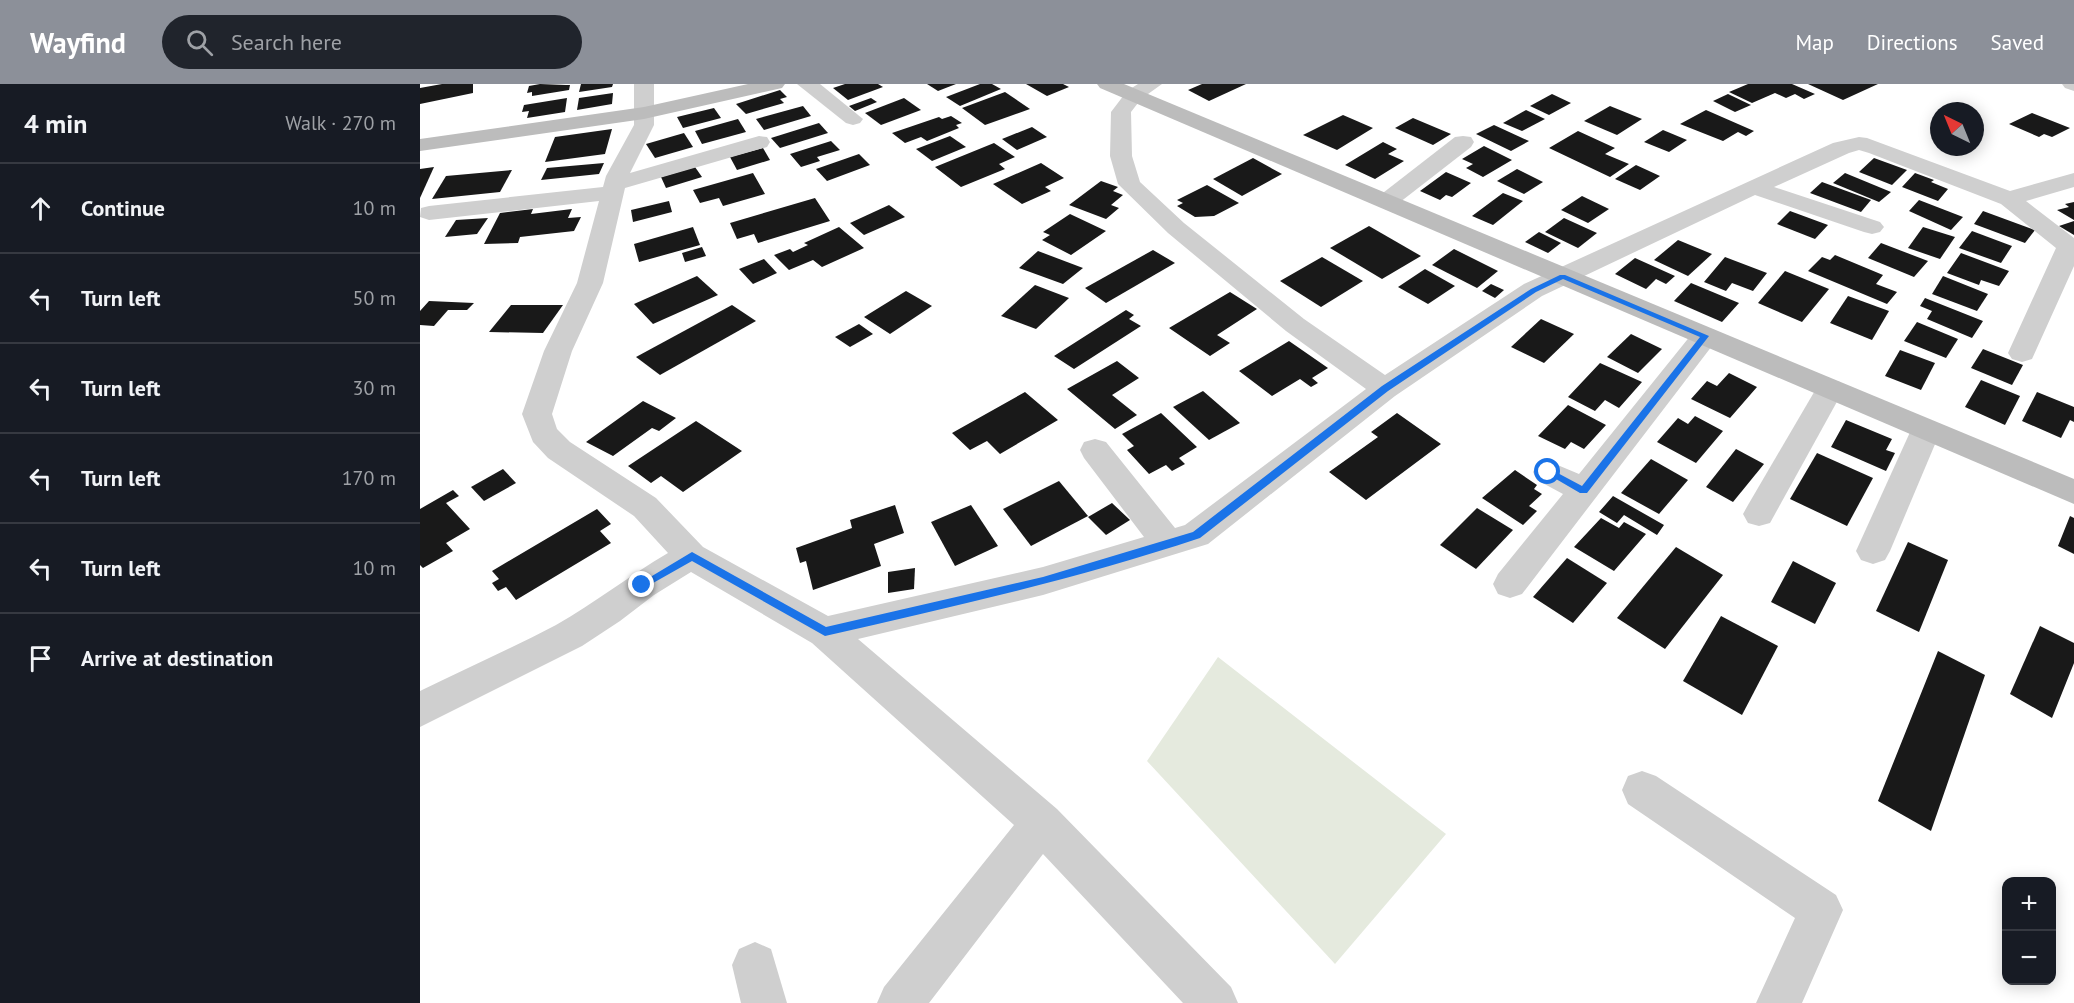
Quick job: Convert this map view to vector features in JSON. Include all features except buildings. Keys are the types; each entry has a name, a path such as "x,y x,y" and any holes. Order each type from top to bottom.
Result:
{"street":[{"path":"644,84 644,124 614,188 590,283 558,351 537,414 544,434 559,450 645,507 692,556 825,632 1042,823 1215,1003"},
{"path":"420,145 644,113 775,84"},
{"path":"807,84 853,119"},
{"path":"1107,84 1143,89 1387,201 2074,492"},
{"path":"1143,89 1120,112 1121,156 1129,184 1176,228 1294,325 1385,388"},
{"path":"429,213 614,188 759,142"},
{"path":"1387,201 1463,142"},
{"path":"825,632 1043,581 1196,535 1385,388 1533,291 1753,187 1841,148 1859,143 2009,198 2067,244 2071,250 2022,352"},
{"path":"2009,198 2074,180"},
{"path":"1753,187 1872,227"},
{"path":"1510,584 1705,336"},
{"path":"1759,514 1830,389"},
{"path":"1873,551 1926,430"},
{"path":"1095,450 1168,544"},
{"path":"1548,472 1584,490"},
{"path":"420,710 569,635 608,611 642,585 692,556"},
{"path":"1642,790 1821,910 1779,1003"},
{"path":"900,1003 1042,823"}],"shaded area":[{"path":"1218,657 1446,834 1335,964 1147,761"}],"route":[{"path":"642,585 692,556 825,632 1043,581 1196,535 1385,388 1533,291 1563,276 1705,336 1584,490 1548,472"}]}
